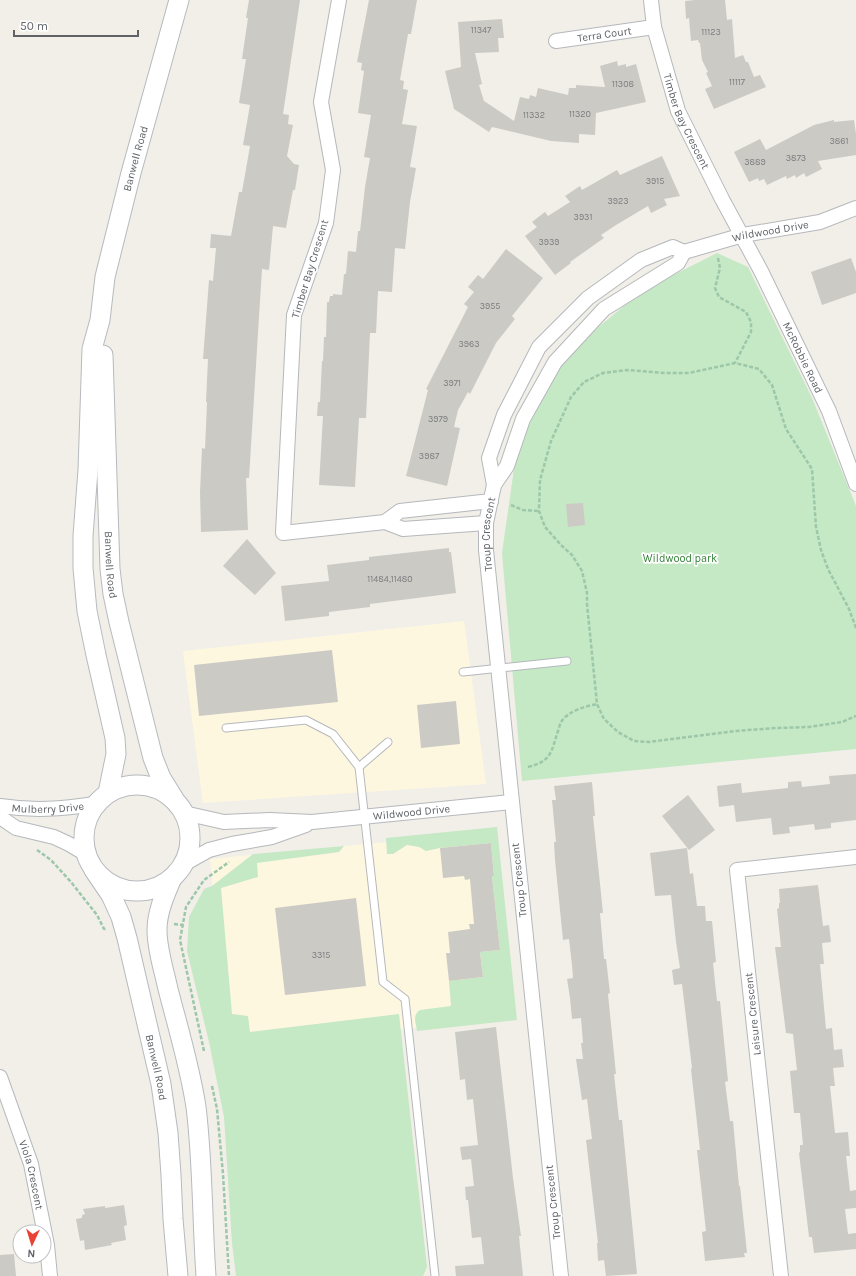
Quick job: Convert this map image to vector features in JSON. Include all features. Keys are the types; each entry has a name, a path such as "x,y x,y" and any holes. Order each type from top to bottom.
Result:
{"main road":[{"name":"Banwell Road","path":"102,798 116,754 115,738 87,612 83,568 83,536 88,470 92,349 100,320 105,277 179,0"},
{"name":"Banwell Road","path":"100,320 103,350 110,569 113,594 153,758 161,778 179,806"},
{"path":"178,871 157,887 140,891 122,890 106,882 90,862 83,837 86,820 102,798 124,786 142,785 159,789 179,806 190,830 190,848 178,871 165,893 159,914 157,930 163,969 196,1106 202,1173 206,1276"},
{"name":"Banwell Road","path":"90,862 111,896 121,917 161,1084 168,1133 178,1276"}],"street":[{"name":"Timber Bay Crescent","path":"339,0 321,102 333,170 326,223 294,315 283,533 385,522 403,529 486,523"},
{"name":"Timber Bay Crescent","path":"651,0 654,27 678,110 722,199 743,235"},
{"name":"Terra Court","path":"556,40 654,27"},
{"name":"Wildwood Drive","path":"684,252 743,235 820,222 856,208"},
{"name":"McRobbie Road","path":"743,235 829,412 856,484"},
{"name":"Troup Crescent","path":"494,485 507,466 524,419 555,362 604,309 678,263 684,252 673,248 641,260 588,298 539,347 504,415 489,458 494,485 486,523 486,550 561,1276"},
{"name":"Timber Bay Crescent","path":"385,522 400,511 491,501"},
{"name":"Mulberry Drive","path":"0,806 33,810 68,808 102,798"},
{"name":"Wildwood Drive","path":"179,806 224,822 270,820 312,822 511,802"},
{"name":"Mulberry Drive","path":"0,817 16,828 54,837 69,844 90,862"},
{"name":"Wildwood Drive","path":"178,871 210,850 232,844 272,837 312,822"},
{"name":"Leisure Crescent","path":"781,1276 737,870 856,857"},
{"name":"Viola Crescent","path":"0,1077 31,1164 47,1245 50,1276"}],"lane":[{"path":"463,672 567,661"},
{"path":"226,728 306,720 333,734 359,767 383,982 405,999 435,1276"},
{"path":"359,767 388,742"}],"path":[{"path":"718,257 720,268 715,288 719,297 746,312 751,322 751,332 735,362"},
{"path":"856,628 849,608 828,569 821,550 816,527 812,469 786,430 772,384 759,369 735,362 689,373 627,370 602,373 584,382 571,397 551,441 540,480 540,511 545,527 572,555 582,571 587,593 598,704 604,719 618,732 634,741 650,742 735,731 809,727 842,722 856,716"},
{"path":"510,505 523,510 540,511"},
{"path":"528,767 540,764 549,756 561,722 569,714 588,706 598,704"},
{"path":"34,848 51,860 71,882 97,915 104,929 111,928"},
{"path":"205,1056 180,940 186,907 204,880 230,861"},
{"path":"210,1078 218,1116 229,1276"}],"shaded area":[{"path":"464,621 486,784 203,803 183,651"},
{"path":"493,832 511,1019 228,1046 210,859"}],"green space":[{"name":"Wildwood park","path":"717,253 748,267 812,398 856,506 856,749 522,781 502,553 517,448 566,354 642,291"},
{"path":"497,827 517,1020 417,1031 415,1017 420,1010 451,1006 449,981 483,977 480,952 500,950 492,876 494,875 491,843 440,848 426,851 419,847 407,845 393,854 387,854 386,838"},
{"path":"344,846 339,852 257,863 258,877 221,888 232,1014 248,1016 250,1032 399,1014 427,1267 423,1276 236,1276 232,1243 224,1117 209,1042 187,951 189,917 204,889 212,886 253,854"}],"building":[{"path":"249,0 300,0 283,114 289,115 288,124 293,125 287,156 294,164 299,165 286,228 273,226 269,270 262,269 249,478 246,478 248,530 201,532 200,492 202,448 205,449 208,359 203,359 209,280 213,281 216,248 210,248 211,234 231,236 239,192 242,192 250,146 243,145 250,105 239,103 246,59 242,59"},
{"path":"369,0 417,0 411,34 408,34 400,80 404,81 403,89 408,90 402,124 417,126 410,167 416,168 410,202 405,249 395,248 392,292 378,291 376,333 370,333 366,418 359,418 355,487 319,485 323,416 317,416 318,402 320,402 324,337 326,337 327,302 329,302 330,296 333,296 333,294 342,295 348,251 356,252 370,158 364,157 371,115 358,113 364,71 361,70 362,63 357,62"},
{"path":"725,0 727,20 732,19 735,58 743,55 746,62 748,62 754,77 760,75 766,87 714,109 705,89 712,86 706,73 708,72 702,60 700,43 698,40 691,41 689,18 686,19 685,1"},
{"path":"502,19 504,38 498,38 499,52 475,53 482,84 479,85 484,101 514,121 520,97 529,99 530,95 536,97 538,88 568,95 569,88 576,88 576,85 605,87 600,66 617,61 618,66 626,64 626,67 636,64 646,102 596,113 595,135 579,134 579,143 551,141 492,127 489,132 454,109 445,71 461,67 458,22"},
{"path":"834,120 834,122 854,120 856,155 818,161 822,169 806,177 804,173 796,178 795,175 787,179 786,176 767,185 764,179 759,181 758,178 749,182 734,152 760,139 766,150 814,125"},
{"path":"662,156 680,196 664,199 667,205 651,213 648,206 616,225 601,235 604,238 570,262 571,263 555,275 525,236 537,227 532,222 545,212 548,216 570,202 565,196 580,186 582,190 617,170 620,175"},
{"path":"506,249 543,278 512,316 515,319 496,343 470,394 468,392 458,410 454,427 460,428 447,486 406,476 428,390 426,389 468,307 464,304 474,292 468,287 478,275 483,279"},
{"path":"851,258 856,272 856,293 822,305 811,272"},
{"path":"583,503 585,525 568,527 566,504"},
{"path":"247,539 276,573 255,595 223,566"},
{"path":"449,548 449,552 451,552 456,593 370,604 370,607 329,612 329,616 285,621 281,586 329,581 327,565 369,560 369,557"},
{"path":"332,650 338,702 199,716 194,665"},
{"path":"456,701 460,744 421,748 417,705"},
{"path":"856,774 856,820 831,823 831,828 815,830 814,824 789,827 790,833 773,835 771,818 736,822 734,805 719,807 717,786 741,783 742,793 788,788 788,782 801,781 802,787 830,784 829,776"},
{"path":"592,782 595,816 593,816 603,913 600,913 604,959 606,959 610,993 608,994 616,1074 614,1074 619,1120 622,1120 637,1274 606,1276 604,1260 598,1261 598,1243 586,1140 592,1139 587,1099 582,1100 576,1059 583,1059 581,1043 583,1043 581,1018 572,1019 567,979 573,978 572,965 569,939 563,940 555,860 554,842 556,842 552,800 556,800 554,786"},
{"path":"688,795 715,830 689,850 662,816"},
{"path":"491,843 494,876 492,876 500,950 480,952 483,977 449,981 446,953 450,953 448,932 470,929 469,924 474,924 470,879 465,880 464,876 443,878 440,848"},
{"path":"687,848 690,874 693,873 697,906 705,906 706,921 712,921 716,962 713,963 717,1001 720,1001 728,1081 725,1082 730,1121 733,1121 747,1253 744,1253 745,1257 705,1261 702,1232 706,1231 697,1150 700,1150 692,1068 682,984 674,985 672,970 680,968 671,895 655,896 650,853"},
{"path":"818,885 823,926 829,925 831,942 822,943 824,964 820,964 826,1029 832,1028 834,1050 842,1049 844,1067 833,1068 835,1086 830,1086 835,1133 848,1132 850,1156 846,1156 850,1191 856,1190 856,1208 845,1209 848,1234 856,1233 856,1249 814,1253 812,1237 809,1237 799,1153 800,1145 803,1145 800,1113 794,1113 790,1071 797,1070 793,1034 786,1033 775,947 781,947 777,909 779,908 780,903 779,889"},
{"path":"356,898 366,986 285,995 275,908"},
{"path":"496,1027 521,1236 519,1236 523,1276 456,1276 455,1266 484,1264 481,1237 472,1238 468,1200 466,1200 465,1187 474,1186 471,1159 462,1160 460,1147 478,1145 473,1099 467,1100 465,1079 460,1080 455,1032"},
{"path":"124,1205 127,1225 124,1226 126,1240 111,1243 112,1245 85,1250 84,1240 80,1241 76,1219 82,1218 82,1215 85,1214 83,1209"},
{"path":"12,1254 12,1264 15,1264 16,1276 0,1276 0,1255"}]}
